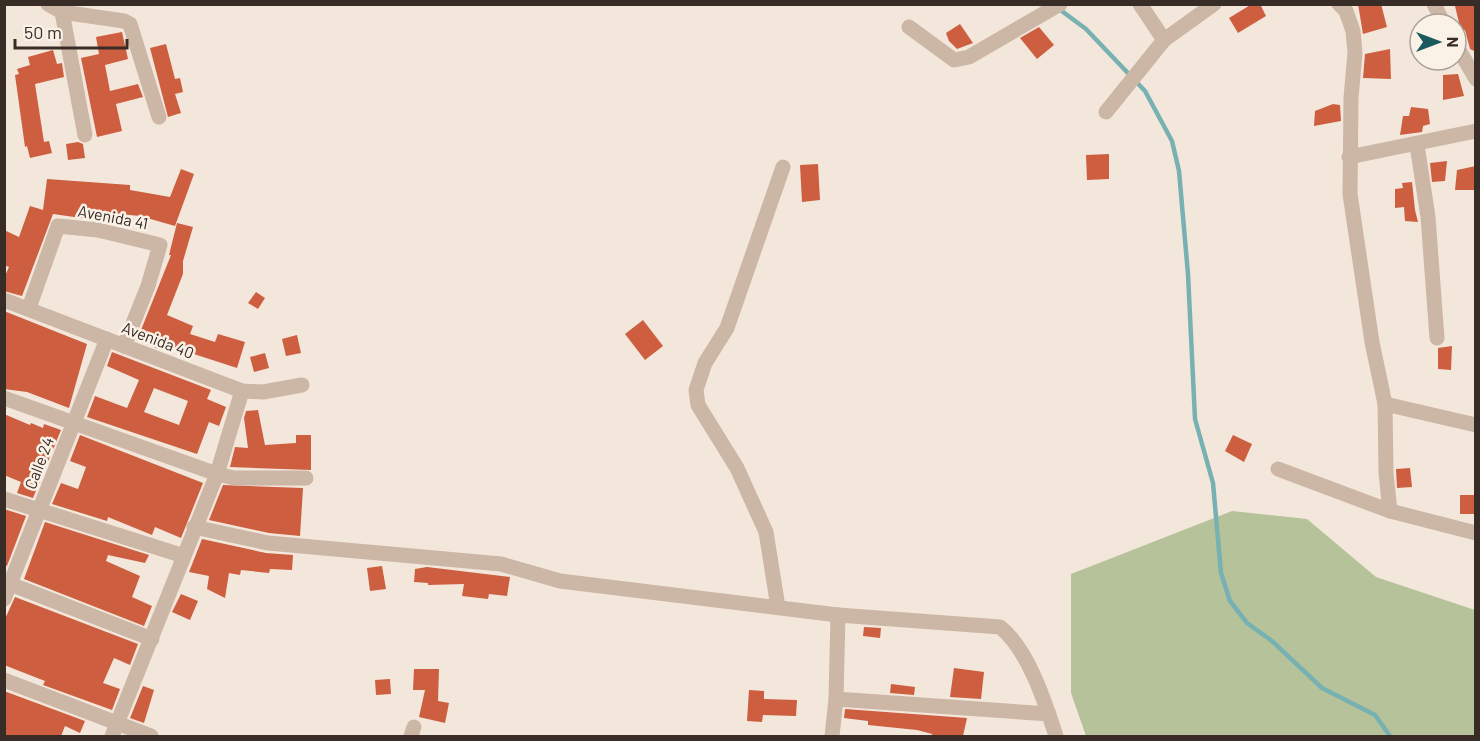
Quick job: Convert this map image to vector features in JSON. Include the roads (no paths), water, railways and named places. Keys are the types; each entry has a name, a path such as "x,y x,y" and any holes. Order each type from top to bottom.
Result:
{"street":[{"path":"48,4 62,12 124,21 130,24 159,117"},
{"path":"909,27 954,60 969,57 1060,4"},
{"path":"1140,4 1164,40"},
{"path":"1106,112 1164,40 1214,4"},
{"path":"1339,4 1346,11 1353,31 1355,53 1349,157 1350,194 1372,342 1385,404 1386,473 1390,511"},
{"path":"62,12 85,135"},
{"path":"1468,65 1476,79"},
{"path":"1349,157 1417,145 1476,131"},
{"path":"1417,145 1428,217 1437,338"},
{"path":"778,607 766,532 737,468 698,405 696,390 705,363 727,328 783,167"},
{"name":"Avenida 41","path":"29,308 58,226 98,230 160,245 148,286 124,346"},
{"name":"Avenida 40","path":"4,300 242,391 262,392 302,385"},
{"name":"Calle 24","path":"4,599 107,339"},
{"path":"115,731 194,527 217,474 242,391"},
{"path":"4,398 217,474 234,478 306,478"},
{"path":"1385,404 1476,425"},
{"path":"1278,469 1390,511 1476,533"},
{"path":"4,499 184,556"},
{"path":"194,527 268,543 501,564 560,581 838,615 1000,627 1012,636 1024,657 1056,736"},
{"path":"10,584 152,639"},
{"path":"831,736 836,699 838,615"},
{"path":"4,680 115,731 152,736"},
{"path":"836,699 1049,714"}],"waterway":[{"path":"1059,9 1086,29 1145,91 1172,141 1179,171 1188,274 1195,419 1213,483 1221,573 1230,601 1247,623 1272,641 1322,688 1375,715 1390,736"}]}
